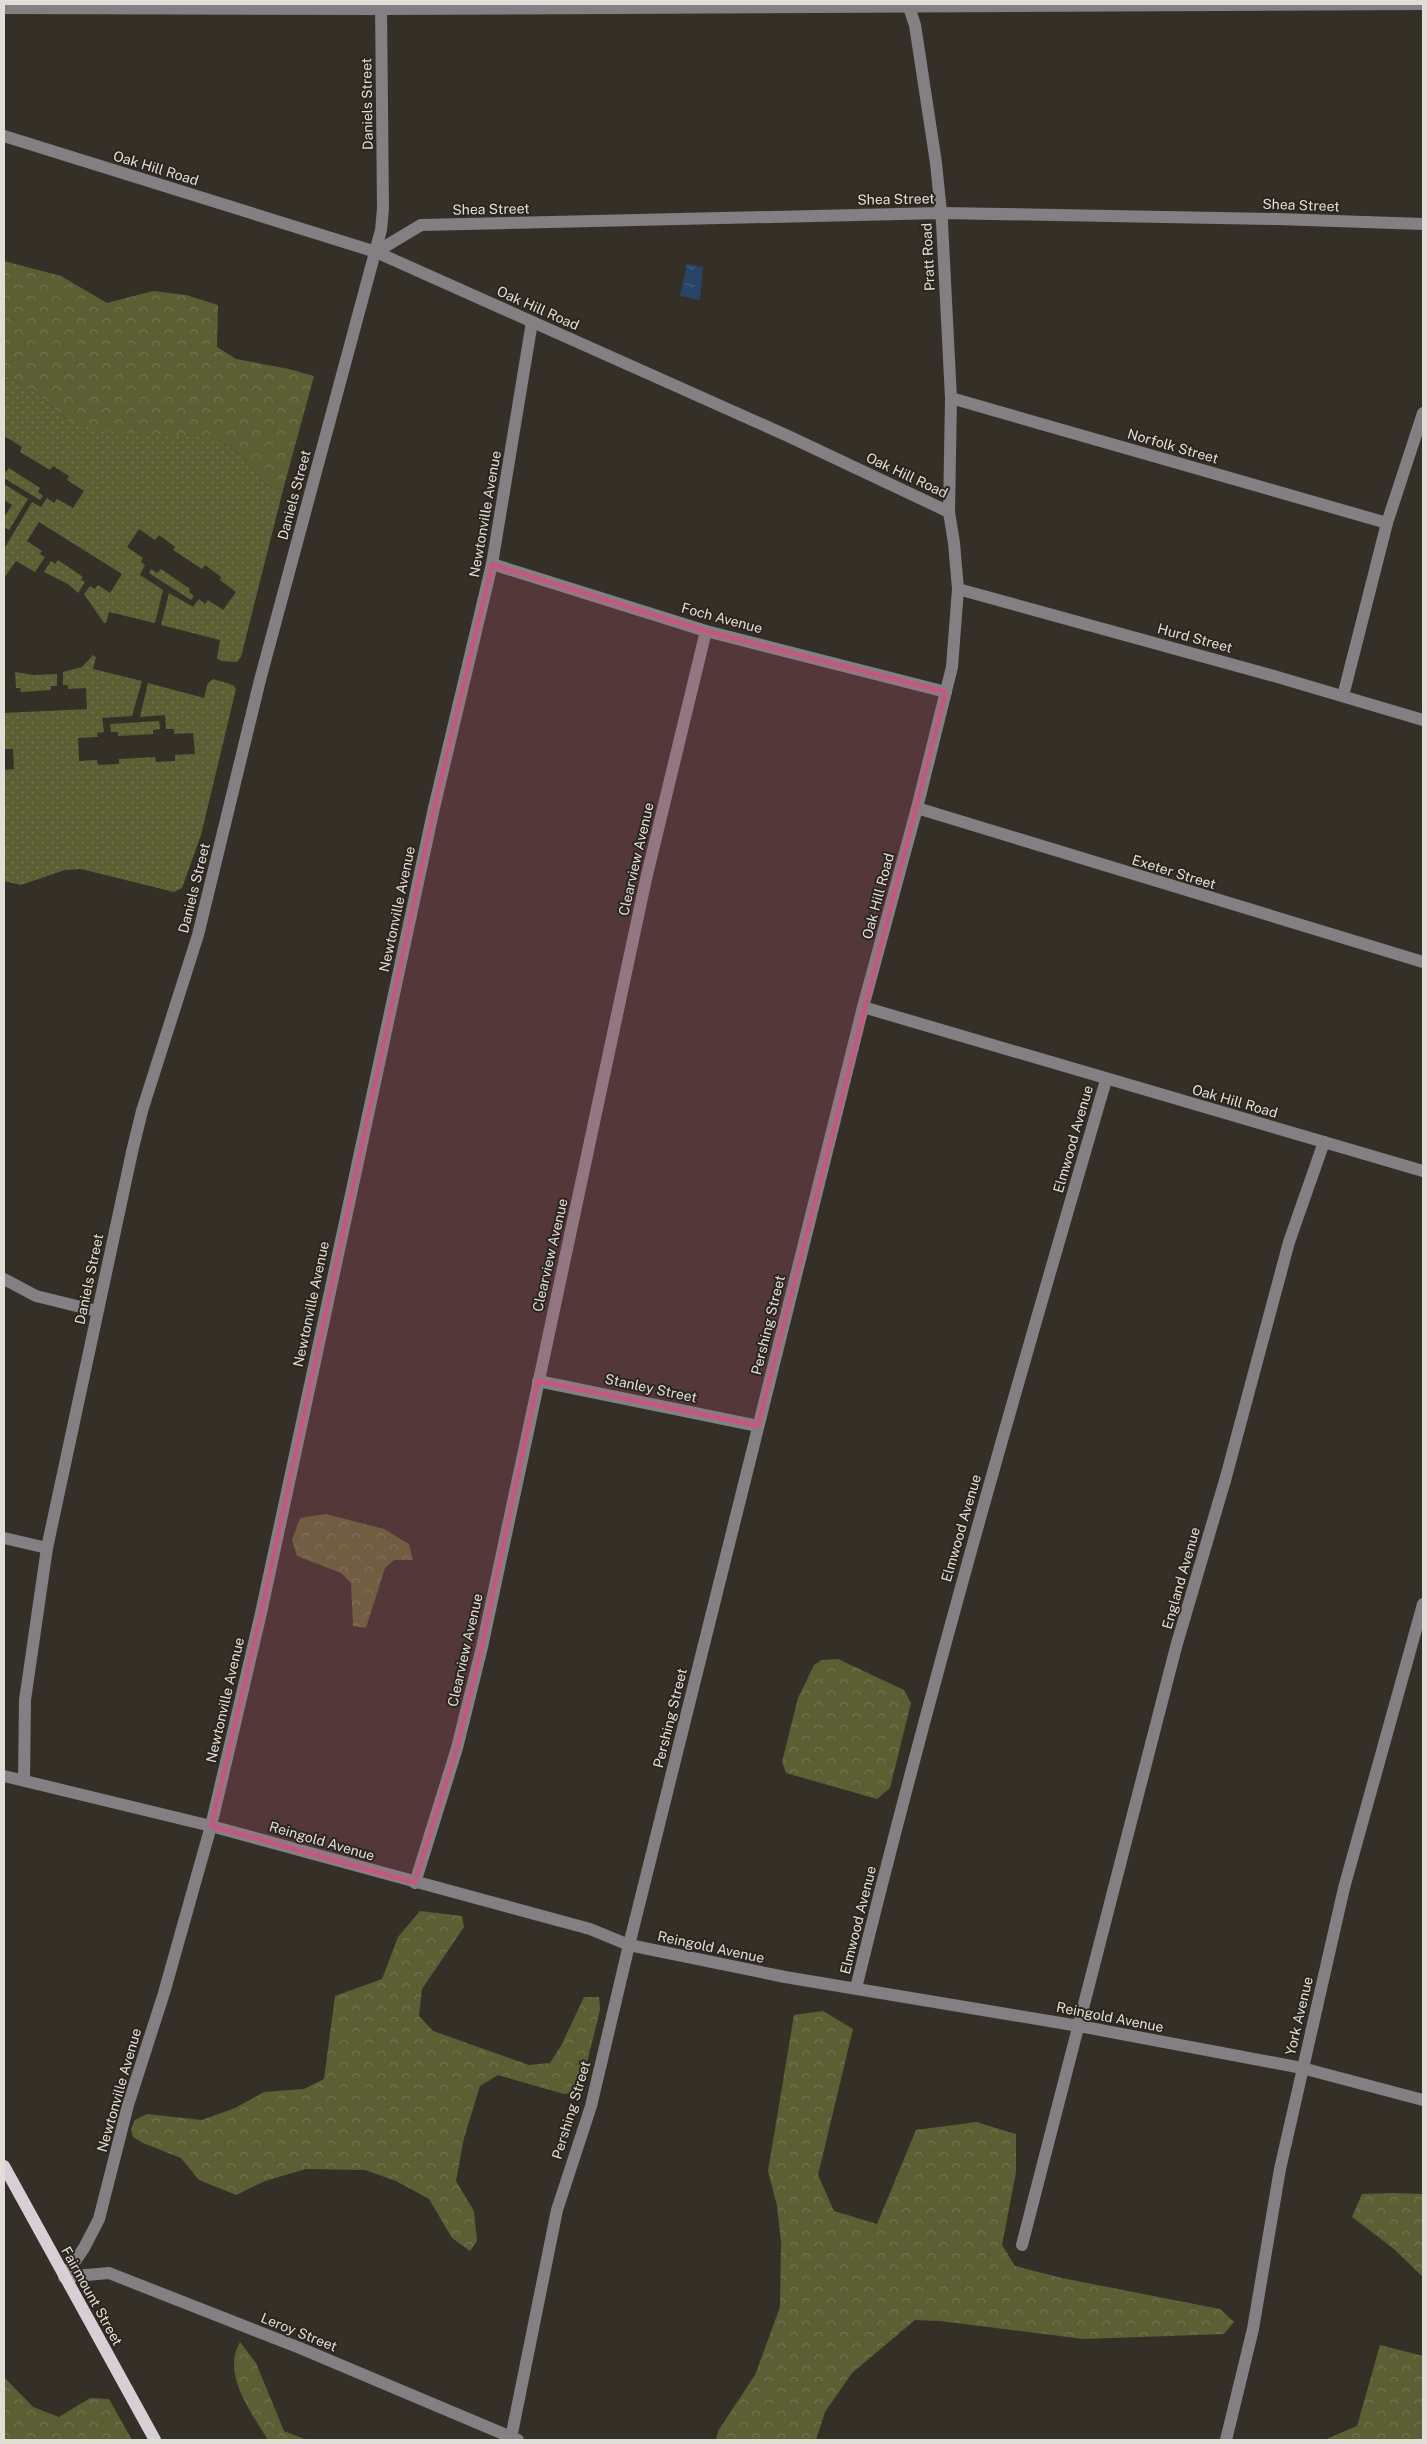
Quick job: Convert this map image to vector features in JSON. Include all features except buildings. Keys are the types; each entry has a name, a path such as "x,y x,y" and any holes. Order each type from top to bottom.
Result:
{"main road":[{"name":"Fairmount Street","path":"4,2166 155,2440"}],"street":[{"path":"4,8 1423,4"},
{"name":"Pratt Road","path":"909,5 915,25 941,213 951,398 949,512"},
{"name":"Daniels Street","path":"24,1780 25,1700 47,1548 142,1111 198,935 260,680 376,252 383,209 381,6"},
{"name":"Oak Hill Road","path":"4,136 376,252 788,436 949,512 958,589 953,659 917,808 863,1007 1106,1080 1423,1171"},
{"name":"Shea Street","path":"376,252 421,225 941,213 1277,219 1423,224"},
{"name":"Newtonville Avenue","path":"64,2277 84,2248 99,2219 128,2105 164,1993 211,1826 261,1613 432,818 492,564 532,322"},
{"name":"Norfolk Street","path":"951,398 1387,523"},
{"path":"1343,696 1387,523 1423,413"},
{"name":"Foch Avenue","path":"492,564 706,630 946,692"},
{"name":"Hurd Street","path":"958,589 1423,720"},
{"name":"Clearview Avenue","path":"415,1883 457,1748 482,1647 646,879 706,630"},
{"name":"Exeter Street","path":"917,808 1423,962"},
{"name":"Pershing Street","path":"515,2439 557,2210 591,2106 629,1945 863,1007"},
{"name":"Elmwood Avenue","path":"856,1988 920,1734 964,1573 1106,1080"},
{"name":"England Avenue","path":"1022,2245 1079,2026 1125,1838 1176,1647 1226,1477 1289,1242 1324,1142"},
{"path":"4,1279 36,1296 97,1311"},
{"name":"Stanley Street","path":"538,1381 758,1426"},
{"path":"4,1538 47,1548"},
{"name":"York Avenue","path":"1226,2440 1253,2329 1280,2169 1344,1888 1423,1604"},
{"name":"Reingold Avenue","path":"4,1776 211,1826 415,1883 590,1929 629,1945 785,1977 1079,2026 1302,2068 1423,2100"},
{"name":"Leroy Street","path":"64,2277 109,2273 300,2348 515,2439"}],"highlighted area":[{"path":"492,564 706,631 946,692 758,1426 538,1381 482,1647 457,1748 415,1883 211,1826 261,1613 434,808"}],"green space":[{"path":"4,261 61,276 107,303 153,291 186,295 218,305 217,347 236,359 289,369 314,376 283,490 267,486 241,455 215,438 110,432 69,422 37,393 4,375"},
{"path":"4,375 37,393 69,422 215,438 241,455 267,486 283,490 241,657 237,662 221,661 217,658 220,640 161,625 169,593 193,607 199,599 205,604 208,600 223,610 236,592 205,565 202,569 173,550 175,547 159,535 155,540 139,529 127,547 143,558 141,562 145,565 140,575 163,590 155,623 109,612 106,623 104,623 84,594 90,586 95,589 98,585 110,593 122,574 39,522 27,541 42,551 40,554 45,557 35,572 16,561 4,578 4,549 32,502 41,507 47,498 54,503 57,499 73,508 84,491 67,480 69,476 53,466 50,470 20,452 22,447 6,437 4,439"},
{"path":"9,468 40,488 38,492 43,496 40,500 4,478 4,470 6,472"},
{"path":"4,484 28,499 9,530 4,527 4,517 12,505 4,500"},
{"path":"58,560 83,577 81,580 85,582 78,593 68,584 44,572 51,561 55,564"},
{"path":"151,569 157,573 161,569 190,589 189,592 194,596 191,600 149,573"},
{"path":"93,655 96,657 93,669 142,681 132,716 102,718 104,732 97,733 98,737 78,738 79,761 97,760 98,765 119,764 119,759 155,757 156,762 175,761 175,755 195,754 193,733 174,734 174,729 166,729 165,715 140,717 148,683 204,698 208,683 213,679 233,685 236,689 201,835 182,888 174,892 81,869 65,870 21,885 4,881 4,770 14,769 13,749 4,749 4,713 87,709 86,688 68,689 68,685 63,685 63,672 82,667"},
{"path":"15,672 34,675 57,674 57,686 51,686 51,690 21,692 20,688 16,688"},
{"path":"159,721 160,729 153,730 153,734 118,736 118,732 111,732 110,724"},
{"path":"326,1514 384,1529 409,1544 413,1560 394,1560 385,1568 366,1628 353,1626 351,1583 341,1573 297,1556 292,1540 300,1518"},
{"path":"838,1659 904,1690 911,1703 890,1788 877,1799 786,1773 782,1762 798,1698 814,1665 822,1660"},
{"path":"420,1911 462,1916 464,1927 422,1989 419,2016 433,2031 529,2065 550,2063 562,2044 584,1997 599,1997 600,2010 580,2091 564,2094 498,2075 480,2086 464,2138 456,2181 474,2211 477,2241 470,2251 452,2238 429,2199 396,2181 365,2170 306,2169 265,2181 236,2195 199,2180 181,2158 133,2137 131,2129 135,2120 147,2114 202,2120 235,2108 264,2092 304,2089 324,2079 335,1996 382,1979 398,1937"},
{"path":"823,2011 853,2029 818,2175 834,2211 877,2224 916,2130 976,2122 1016,2134 1016,2172 1002,2245 1015,2266 1062,2278 1220,2309 1234,2322 1224,2334 1084,2339 940,2321 915,2320 852,2373 825,2412 816,2440 716,2440 718,2431 755,2375 780,2307 781,2242 777,2206 768,2171 794,2015"},
{"path":"1362,2194 1423,2194 1423,2277 1394,2249 1352,2217"},
{"path":"240,2342 256,2363 284,2431 307,2440 268,2440 247,2406 236,2380 235,2354"},
{"path":"1380,2345 1423,2356 1423,2440 1324,2440 1357,2426"},
{"path":"4,2377 33,2407 59,2417 90,2398 109,2399 132,2440 4,2440"}],"water":[{"path":"687,264 703,267 700,300 680,296"}]}
